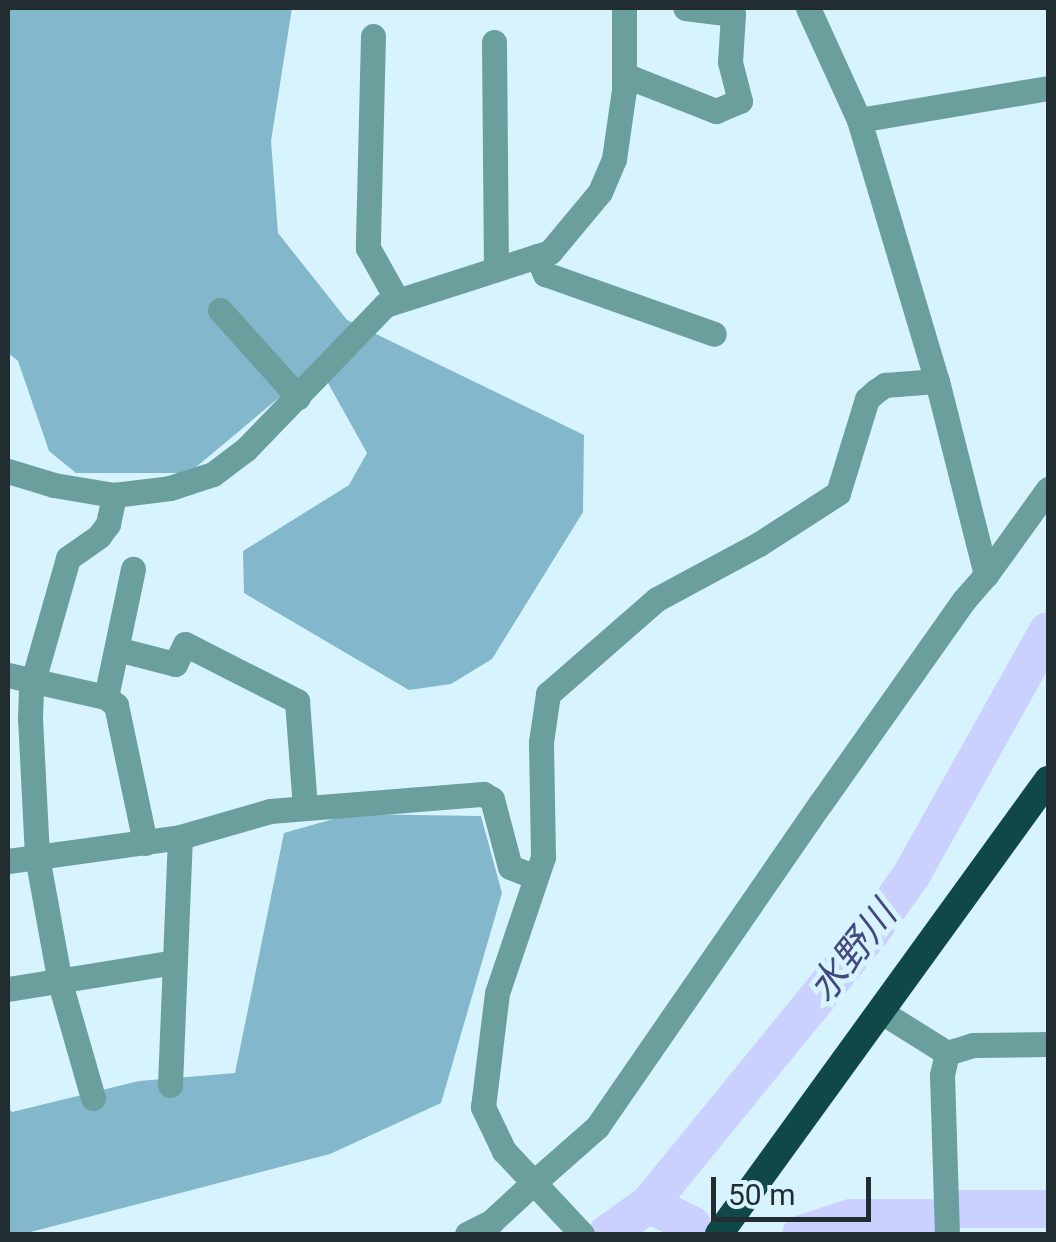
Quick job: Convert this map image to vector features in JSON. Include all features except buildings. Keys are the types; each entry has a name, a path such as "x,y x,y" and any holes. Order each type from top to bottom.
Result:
{"highway":[{"path":"718,1234 883,1013 1048,780"}],"street":[{"path":"8,471 54,485 114,495 170,488 213,474 246,450 396,298 550,252 600,192 614,159 624,75 624,8"},
{"path":"624,75 716,111 740,101 730,62 734,14 685,8"},
{"path":"808,8 859,120 936,381 986,575"},
{"path":"373,36 368,248 396,298"},
{"path":"494,42 496,268"},
{"path":"859,120 1048,88"},
{"path":"537,256 545,274 714,334"},
{"path":"220,310 298,396"},
{"path":"582,1234 531,1185 504,1151 484,1107 497,994 543,857 541,742 548,694 656,599 759,544 838,492 867,399 876,391 885,385 936,381"},
{"path":"467,1234 492,1221 597,1127 853,757 1048,489"},
{"path":"93,1098 60,980 37,856 30,718 34,681 68,558 100,536 108,524 114,495"},
{"path":"106,698 133,569"},
{"path":"117,649 175,664 185,644 297,701 305,808"},
{"path":"8,675 106,698 122,719 145,843"},
{"path":"8,861 180,837 254,814 483,794 492,799 510,867 534,876"},
{"path":"170,1086 180,837"},
{"path":"8,988 175,962"},
{"path":"883,1013 947,1053 973,1045 1048,1044"},
{"path":"947,1053 942,1075 947,1234"}],"shaded area":[{"path":"8,8 292,8 271,141 278,233 347,320 584,435 583,512 492,659 451,684 409,690 244,593 243,551 349,485 367,453 318,365 189,473 76,473 49,451 18,361 8,353"},
{"path":"351,814 481,816 502,893 441,1103 330,1154 23,1234 8,1234 8,1107 12,1112 139,1081 235,1073 284,833"}],"waterway":[{"name":"水野川","path":"607,1234 649,1204 871,932 912,874 1048,631"},
{"path":"649,1204 692,1225"},
{"path":"956,1209 1048,1209"},
{"path":"801,1234 851,1218 929,1218"}]}
